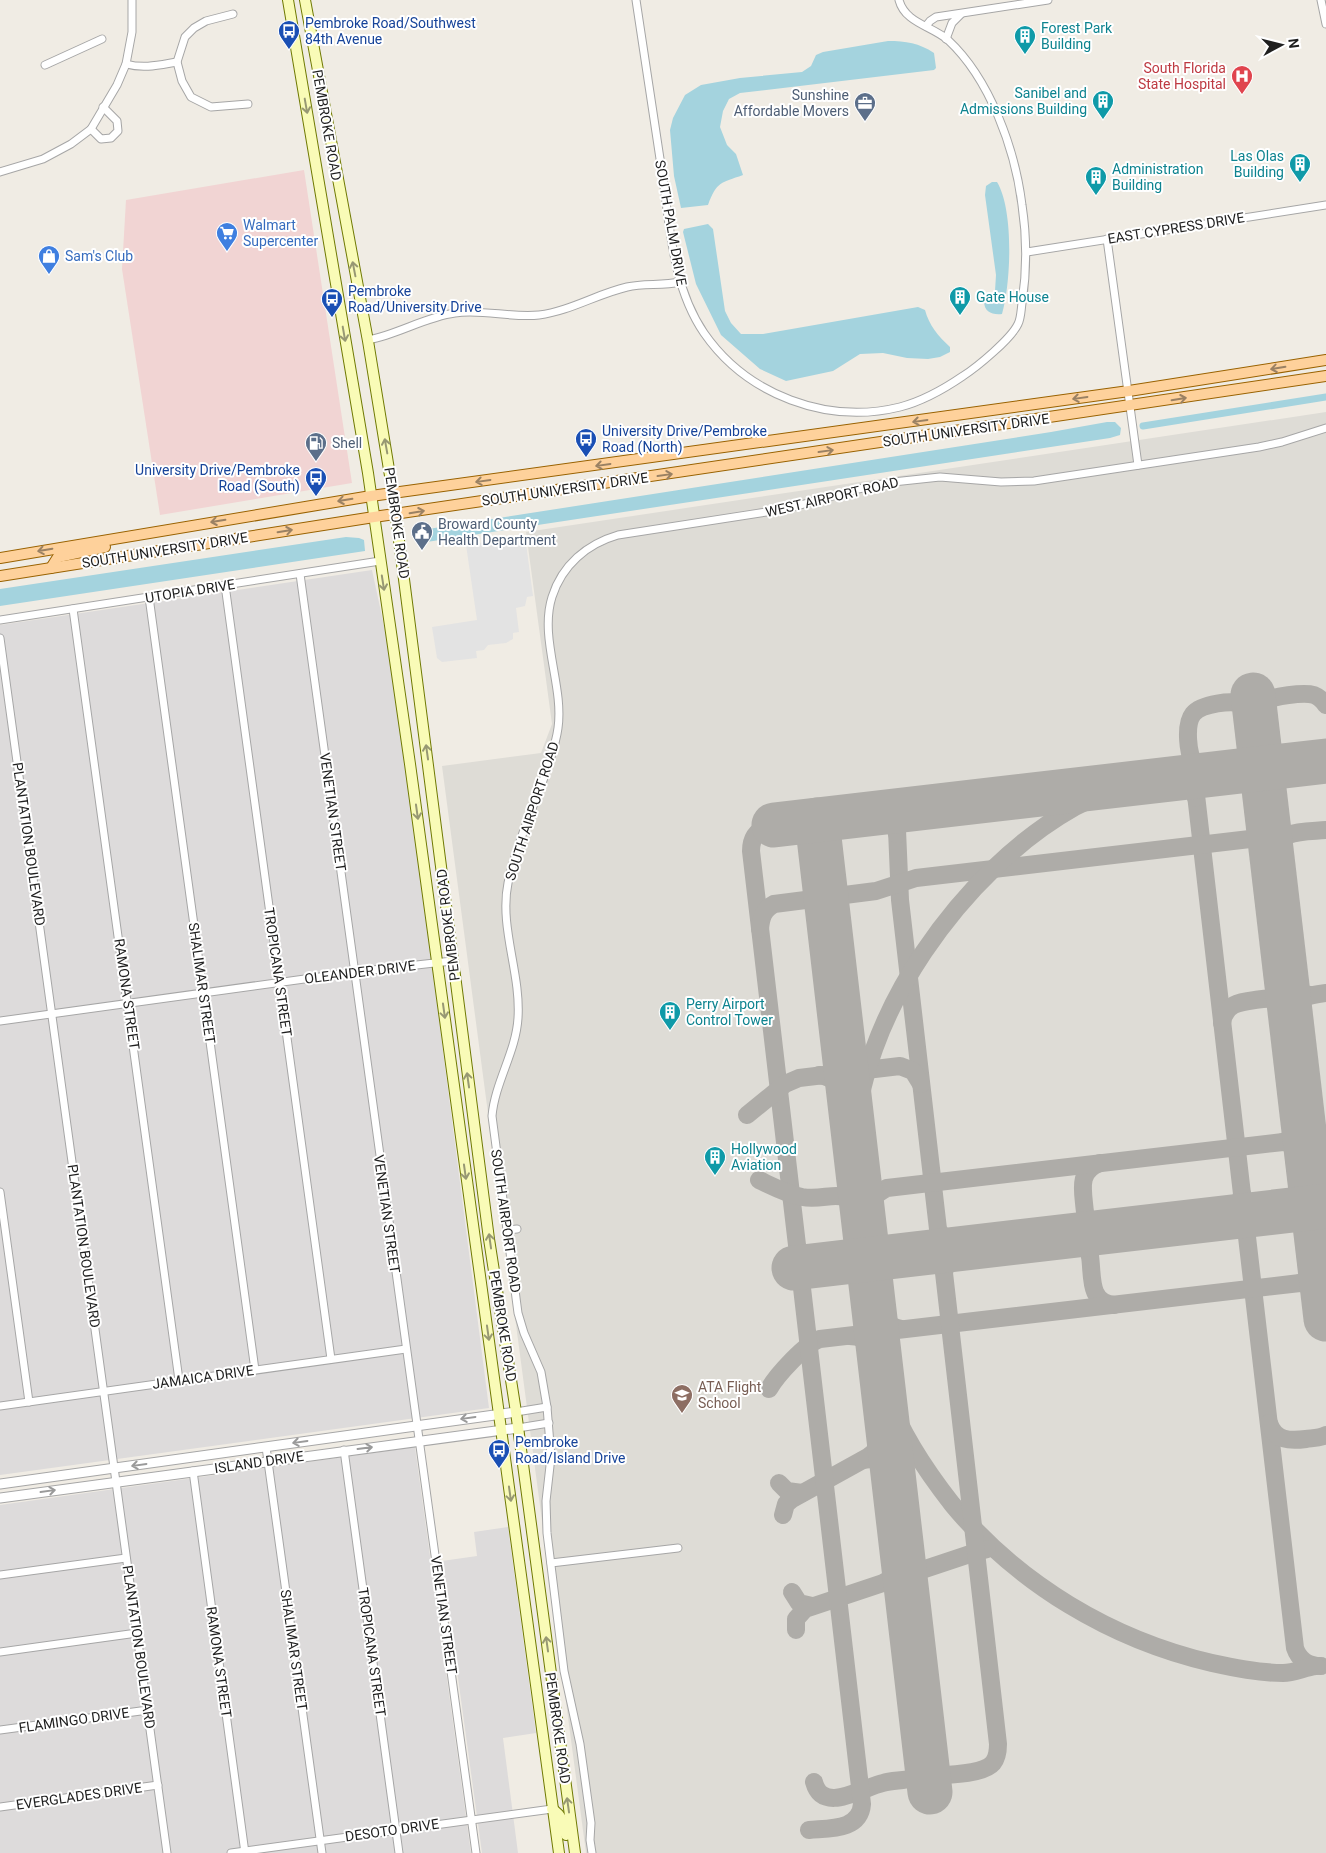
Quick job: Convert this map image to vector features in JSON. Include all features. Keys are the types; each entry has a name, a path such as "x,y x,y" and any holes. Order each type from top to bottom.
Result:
{"main road":[{"name":"PEMBROKE ROAD","path":"288,0 371,496 410,764 559,1853"},
{"name":"PEMBROKE ROAD","path":"305,0 368,340 393,494 434,800 452,961 488,1229 516,1412 575,1853"},
{"path":"297,58 315,54"},
{"name":"SOUTH UNIVERSITY DRIVE","path":"0,558 371,496 1129,391 1326,360"},
{"name":"SOUTH UNIVERSITY DRIVE","path":"0,576 374,517 1326,376"},
{"path":"51,568 58,557 144,539 158,532"},
{"path":"552,1809 558,1812 563,1820 568,1853"}],"street":[{"path":"0,172 43,159 71,144 91,129 117,85 126,64 132,32 132,0"},
{"name":"SOUTH PALM DRIVE","path":"636,0 671,236 680,282 691,309 703,330 733,365 767,390 801,404 826,410 875,411 900,407 924,399 948,386 972,371 1006,339 1018,323 1021,314 1027,252 1017,176 1006,138 984,88 963,57 946,39 905,14 899,0"},
{"path":"926,26 936,16 1048,0"},
{"path":"1321,0 1326,24"},
{"path":"946,39 952,22 964,12"},
{"path":"233,14 206,21 194,28 185,37 177,62 182,81 191,97 211,107 248,104"},
{"path":"45,65 102,39"},
{"path":"126,64 148,67 177,62"},
{"path":"91,129 101,139 111,138 118,131 117,121 103,107"},
{"name":"EAST CYPRESS DRIVE","path":"1027,252 1326,205"},
{"path":"1107,239 1138,465"},
{"path":"368,340 387,336 445,314 469,312 520,316 539,315 557,312 628,287 680,282"},
{"name":"WEST AIRPORT ROAD","path":"566,569 579,555 593,545 618,535 786,509 858,489 884,484 940,477 1001,482 1034,481 1282,442 1326,428"},
{"name":"UTOPIA DRIVE","path":"0,620 380,561"},
{"name":"SOUTH AIRPORT ROAD","path":"566,569 552,595 548,619 559,708 557,737 513,864 507,894 507,918 518,1016 514,1041 496,1095 492,1116 518,1313 540,1372 547,1407 551,1457 546,1511 551,1563 564,1671 580,1744 591,1824 590,1840 592,1853"},
{"name":"VENETIAN STREET","path":"300,574 476,1853"},
{"name":"TROPICANA STREET","path":"225,585 331,1359"},
{"name":"SHALIMAR STREET","path":"148,597 255,1370"},
{"name":"RAMONA STREET","path":"73,609 180,1380"},
{"name":"PLANTATION BOULEVARD","path":"0,638 168,1853"},
{"name":"OLEANDER DRIVE","path":"0,1021 355,972 452,961"},
{"path":"0,1192 29,1402"},
{"path":"507,1230 516,1229"},
{"name":"JAMAICA DRIVE","path":"0,1406 406,1349"},
{"path":"516,1412 547,1407"},
{"name":"ISLAND DRIVE","path":"0,1484 516,1412"},
{"path":"518,1428 549,1423"},
{"name":"ISLAND DRIVE","path":"0,1498 518,1428"},
{"name":"SHALIMAR STREET","path":"266,1447 322,1853"},
{"name":"TROPICANA STREET","path":"344,1450 400,1853"},
{"name":"RAMONA STREET","path":"193,1471 245,1852"},
{"path":"551,1563 678,1548"},
{"path":"0,1576 126,1558"},
{"path":"0,1652 137,1633"},
{"name":"FLAMINGO DRIVE","path":"0,1730 148,1710"},
{"name":"EVERGLADES DRIVE","path":"0,1807 158,1785"},
{"name":"DESOTO DRIVE","path":"231,1853 552,1809"}],"shaded area":[{"path":"304,170 352,483 160,515 122,269 126,200"},
{"path":"1326,412 1326,1853 586,1853 442,766 541,753 552,724 526,532"},
{"path":"525,536 533,596 527,597 525,606 516,608 519,632 513,633 513,639 506,643 488,645 484,650 476,651 477,658 442,662 437,658 432,627 477,620 466,545"},
{"path":"372,570 395,677 489,1408 0,1475 0,625"},
{"path":"415,1447 471,1853 0,1853 0,1505"},
{"path":"508,1527 536,1733 503,1738 518,1853 482,1853 442,1561 477,1556 474,1532"}],"water":[{"path":"888,41 912,43 934,53 936,68 934,70 740,93 729,99 723,111 720,127 727,145 736,154 743,175 717,187 708,205 681,208 674,176 670,130 673,118 685,95 701,85 740,78 802,72 811,66 816,55 823,52"},
{"path":"992,182 997,182 1002,194 1008,228 1009,266 1002,314 989,312 984,305 984,301 995,291 996,275 985,195 986,186"},
{"path":"708,224 713,229 725,311 731,323 741,334 763,334 918,307 925,310 934,330 950,347 950,352 940,357 928,359 907,358 883,353 860,354 833,371 786,381 760,369 721,335 696,284 683,232 684,229"},
{"path":"1115,422 1121,428 1120,435 420,543 418,532 428,529"},
{"path":"346,537 364,540 365,551 0,606 0,589"}],"waterway":[{"path":"1143,426 1326,397"}],"taxiway":[{"path":"1256,719 1258,710 1264,702 1281,696 1296,694 1314,695 1326,705"},
{"path":"1212,774 1198,767 1191,755 1188,732 1190,719 1193,714 1197,710 1210,705 1233,702 1246,706 1256,719"},
{"path":"1315,762 1326,755"},
{"path":"1212,774 1200,783 1196,795 1242,1194 1239,1208 1227,1218"},
{"path":"1171,778 1188,784 1196,798"},
{"path":"855,1148 860,1099 874,1049 896,999 924,952 957,908 994,868 1034,834 1083,803 1109,792 1146,781"},
{"path":"907,809 900,818 897,830 900,900 938,1229 945,1242 959,1249"},
{"path":"865,815 886,817 893,823 897,834"},
{"path":"774,825 764,828 754,837 751,851 797,1245 805,1259 819,1266"},
{"path":"760,929 763,915 774,904 876,891 916,878 1250,839 1264,844 1272,856 1275,847 1285,836 1300,832 1326,830"},
{"path":"1286,979 1296,991 1311,995"},
{"path":"1291,1017 1295,1005 1303,998 1326,993"},
{"path":"1222,1023 1226,1012 1234,1005 1264,999 1273,999 1281,1002 1291,1017"},
{"path":"747,1115 785,1084 799,1078 900,1066 913,1071 921,1084"},
{"path":"819,1075 836,1082 846,1095 851,1107"},
{"path":"759,1180 785,1192 802,1197 845,1197 858,1209 864,1222 866,1211 871,1202 877,1194 887,1188 1283,1142 1296,1135 1303,1122 1314,1134 1326,1137"},
{"path":"1283,1142 1297,1147 1307,1158"},
{"path":"1100,1163 1093,1166 1086,1174 1083,1185 1083,1197 1089,1223 1100,1231 1106,1232"},
{"path":"1242,1194 1250,1207 1263,1214"},
{"path":"1227,1218 1240,1224 1247,1237 1295,1648 1299,1656 1305,1661 1312,1665 1321,1666"},
{"path":"1106,1232 1099,1236 1092,1244 1090,1256 1092,1280 1093,1287 1100,1299 1114,1305"},
{"path":"1069,1236 1082,1243 1090,1256"},
{"path":"928,1776 963,1774 981,1770 993,1763 998,1747 944,1273 947,1259 959,1249"},
{"path":"769,1389 792,1361 807,1347 820,1339 1300,1283 1312,1277 1319,1263"},
{"path":"809,1830 834,1828 849,1824 860,1813 862,1804 802,1288 807,1274 819,1266"},
{"path":"1300,1283 1315,1288 1324,1300"},
{"path":"873,1300 883,1319 896,1328 902,1329"},
{"path":"849,1336 863,1340 874,1350 881,1367 888,1397 900,1425 924,1466 952,1504 978,1533 1006,1559 1037,1583 1069,1605 1103,1624 1138,1640 1175,1653 1221,1665 1274,1673 1287,1673 1316,1666"},
{"path":"783,1515 786,1504 792,1499 868,1457 876,1450 882,1441 887,1421"},
{"path":"1269,1423 1275,1433 1289,1440 1326,1435"},
{"path":"863,1460 869,1459 883,1463 894,1478"},
{"path":"779,1483 787,1491 802,1493"},
{"path":"885,1582 897,1570 901,1544"},
{"path":"796,1630 796,1619 805,1609 987,1549"},
{"path":"792,1592 799,1603 812,1606"},
{"path":"814,1782 819,1792 826,1797 835,1798 875,1785 910,1779 924,1772 925,1751"}],"runway":[{"path":"1253,695 1326,1319"},
{"path":"774,825 1326,761"},
{"path":"817,820 930,1792"},
{"path":"794,1268 1326,1206"}],"place":[{"name":"Pembroke Road/Southwest 84th Avenue","path":"289,50"},
{"name":"Forest Park Building","path":"1025,55"},
{"name":"South Florida State Hospital","path":"1242,95"},
{"name":"Sanibel and Admissions Building","path":"1103,120"},
{"name":"Sunshine Affordable Movers","path":"865,122"},
{"name":"Las Olas Building","path":"1300,183"},
{"name":"Administration Building","path":"1096,196"},
{"name":"Walmart Supercenter","path":"227,252"},
{"name":"Sam's Club","path":"49,275"},
{"name":"Gate House","path":"960,316"},
{"name":"Pembroke Road/University Drive","path":"332,318"},
{"name":"University Drive/Pembroke Road (North)","path":"586,458"},
{"name":"Shell","path":"316,462"},
{"name":"University Drive/Pembroke Road (South)","path":"316,497"},
{"name":"Broward County Health Department","path":"422,551"},
{"name":"Perry Airport Control Tower","path":"670,1031"},
{"name":"Hollywood Aviation","path":"715,1176"},
{"name":"ATA Flight School","path":"682,1414"},
{"name":"Pembroke Road/Island Drive","path":"499,1469"}]}
